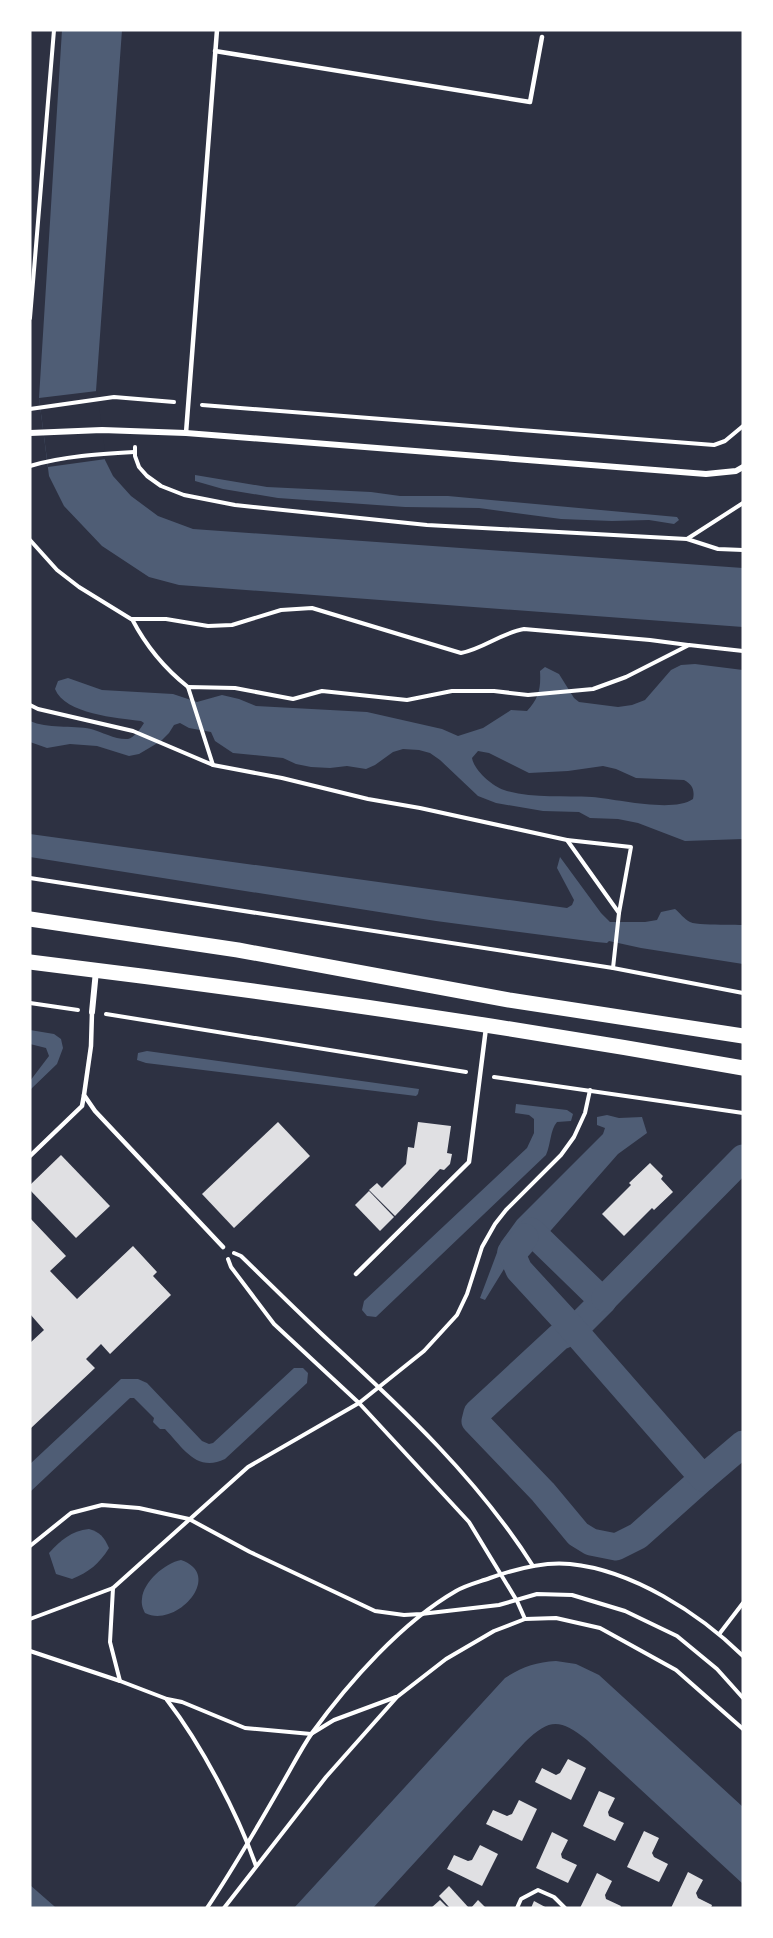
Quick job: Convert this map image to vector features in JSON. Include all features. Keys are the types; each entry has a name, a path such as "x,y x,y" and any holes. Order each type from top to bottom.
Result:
{"main road":[{"path":"30,919 238,950 509,1000 743,1036"},
{"path":"30,962 232,987 486,1025 743,1068"}],"street":[{"path":"30,433 102,430 186,434 706,474 736,471 743,467"},
{"path":"92,1012 96,970"}],"lane":[{"path":"186,434 217,30"},
{"path":"215,51 530,102 542,37"},
{"path":"30,1156 82,1106 91,1046 92,1012"},
{"path":"356,1274 469,1162 486,1025"},
{"path":"84,1095 102,1120 223,1247"}],"path":[{"path":"30,318 54,30"},
{"path":"30,409 114,397 714,444 725,441 743,426"},
{"path":"135,431 135,452 139,467 147,476 161,486 184,495 235,505 427,525 687,538 718,549 743,550"},
{"path":"30,466 47,461 135,452"},
{"path":"687,538 743,503"},
{"path":"30,540 57,570 131,619 142,639 157,658 189,687 213,765"},
{"path":"131,619 166,619 208,626 232,625 281,610 312,608 461,653 469,652 504,634 524,629 658,640 743,651"},
{"path":"189,687 235,688 292,699 322,692 406,700 452,691 494,691 528,695 580,691 626,677 689,645"},
{"path":"30,705 38,709 133,731 213,765 567,840 631,847 619,913 613,968"},
{"path":"567,840 619,913"},
{"path":"30,878 613,968 743,993"},
{"path":"30,1003 480,1075 743,1113"},
{"path":"30,1619 113,1588 248,1467 359,1403 424,1351 457,1315 467,1294 482,1247 495,1224 561,1155 580,1127 590,1090"},
{"path":"223,1247 241,1256 380,1387 490,1506 533,1566"},
{"path":"223,1247 231,1267 274,1324 359,1403 469,1522 517,1601 525,1619"},
{"path":"30,1546 71,1513 102,1506 139,1508 189,1520 250,1552 375,1611 404,1615 421,1614 499,1605 537,1594 572,1595 625,1611 677,1636 717,1669 743,1698"},
{"path":"207,1908 231,1872 311,1734 362,1671 421,1614 458,1589 533,1566 569,1564 605,1570 649,1589 684,1609 720,1633 743,1656"},
{"path":"113,1588 110,1642 120,1681"},
{"path":"720,1633 743,1603"},
{"path":"224,1908 326,1778 397,1696 456,1654 494,1631 525,1619 556,1618 600,1628 676,1670 743,1729"},
{"path":"30,1652 167,1699 182,1702 245,1728 311,1734 334,1720 397,1696"},
{"path":"167,1699 215,1778 248,1843 256,1866"},
{"path":"516,1908 520,1899 538,1890 554,1897 565,1908"}],"water":[{"path":"62,30 122,30 96,391 105,460 113,476 131,496 158,516 193,529 743,568 743,627 179,585 149,577 102,546 64,506 49,476 39,398"},
{"path":"195,475 267,487 371,492 400,496 448,496 677,517 679,520 674,524 649,520 561,519 479,508 405,507 278,498 223,489 195,481"},
{"path":"695,664 743,670 743,839 685,841 638,823 618,819 590,818 579,812 543,811 496,803 478,796 440,760 430,753 419,750 403,749 393,752 366,769 347,766 311,767 283,758 233,753 215,741 211,732 189,728 180,723 174,725 161,741 139,754 129,756 97,746 70,744 47,748 30,742 30,721 44,725 91,729 123,739 133,737 144,723 93,713 69,704 55,689 58,681 68,678 102,690 173,694 197,702 222,695 256,706 367,712 442,729 458,736 483,728 511,710 527,711 537,697 540,671 545,667 559,674 579,702 618,707 645,700 671,670 681,665","holes":["478,751 489,753 529,773 603,766 636,778 684,780 692,788 693,799 684,803 659,805 592,797 537,796 515,793 494,785 476,768 472,758"]},
{"path":"30,834 567,908 574,900 557,868 560,857 610,922 657,920 661,912 675,909 694,923 743,925 743,964 609,941 607,943 596,942 436,921 30,857"},
{"path":"30,1030 54,1034 61,1039 63,1048 57,1064 31,1089 30,1081 49,1056 46,1048 30,1044"},
{"path":"147,1051 419,1089 416,1096 146,1063 137,1060 138,1053"},
{"path":"516,1104 567,1110 573,1114 571,1121 557,1122 555,1125 546,1155 376,1317 367,1316 362,1310 364,1301 527,1148 534,1133 534,1119 529,1115 515,1113"},
{"path":"607,1115 619,1118 642,1117 647,1133 618,1154 516,1270 508,1266 504,1269 485,1300 480,1298 501,1242 517,1220 603,1134 605,1128 597,1125 597,1117"},
{"path":"294,1368 303,1368 308,1373 307,1383 225,1459 215,1463 198,1461 185,1451 165,1429 160,1429 153,1422 154,1418 134,1398 130,1398 30,1492 30,1464 121,1379 138,1379 147,1383 202,1441 209,1444 213,1443"},
{"path":"89,1529 99,1533 105,1541 109,1548 105,1554 93,1567 72,1579 56,1574 49,1553 67,1537"},
{"path":"181,1560 193,1567 198,1577 197,1588 191,1598 170,1614 157,1616 145,1613 142,1601 146,1586 162,1569"},
{"path":"556,1661 576,1664 599,1675 743,1807 743,1884 587,1740 569,1728 555,1724 541,1729 525,1742 373,1908 294,1908 505,1678 529,1666"},
{"path":"30,1885 54,1906 56,1908 30,1908"}],"pier":[{"path":"97,391 106,459 48,467 39,398"}],"building":[{"path":"278,1122 310,1156 234,1228 202,1194"},
{"path":"418,1122 451,1126 447,1153 452,1154 450,1164 444,1170 440,1169 395,1216 369,1190 377,1183 382,1188 406,1164 408,1147 414,1148"},
{"path":"61,1155 110,1206 76,1238 30,1190 30,1185"},
{"path":"650,1163 663,1176 661,1179 673,1192 654,1210 652,1208 624,1236 602,1214"},
{"path":"369,1191 394,1217 380,1231 355,1205"},
{"path":"30,1218 66,1256 50,1271 77,1299 133,1246 157,1272 153,1276 171,1295 110,1354 101,1344 86,1359 95,1368 30,1429 30,1343 44,1330 30,1314"},
{"path":"568,1759 586,1768 571,1800 535,1782 542,1768 556,1775 560,1773"},
{"path":"599,1791 615,1798 608,1812 609,1816 624,1823 615,1841 583,1826"},
{"path":"519,1800 537,1809 522,1841 486,1824 493,1810 507,1816 512,1814"},
{"path":"644,1831 659,1838 652,1853 654,1857 668,1864 659,1882 627,1867"},
{"path":"552,1832 568,1840 561,1854 562,1858 577,1865 568,1883 536,1868"},
{"path":"480,1845 498,1854 482,1886 447,1869 454,1855 468,1861 472,1860"},
{"path":"688,1872 703,1880 696,1893 698,1898 712,1905 711,1908 671,1908"},
{"path":"597,1873 612,1881 605,1895 606,1899 621,1906 620,1908 580,1908"},
{"path":"449,1886 469,1908 450,1908 439,1896"},
{"path":"440,1900 448,1908 431,1908"},
{"path":"478,1900 486,1908 471,1908"},
{"path":"534,1901 547,1908 531,1908"}],"waterway":[{"path":"605,1298 743,1158"},
{"path":"531,1231 603,1301 573,1331 559,1337 477,1413 475,1421 543,1492 578,1534 591,1542 616,1547 638,1536 703,1478"},
{"path":"525,1237 511,1252 519,1270 703,1478 743,1444"}]}
